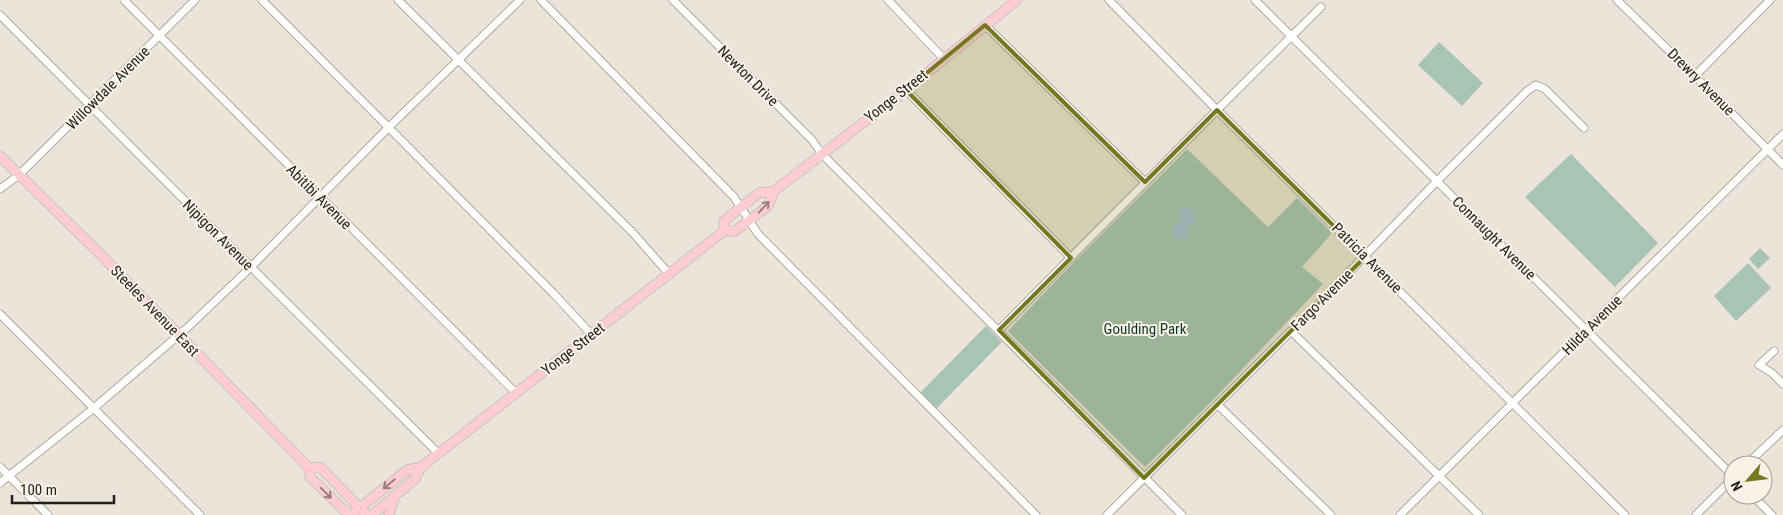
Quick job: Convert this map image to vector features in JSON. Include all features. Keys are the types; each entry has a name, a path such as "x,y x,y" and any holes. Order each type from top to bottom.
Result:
{"main road":[{"name":"Yonge Street","path":"724,231 724,220 759,193 774,191 906,90 943,58 1017,0"},
{"name":"Steeles Avenue East","path":"0,156 179,335 308,468 310,477 350,515"},
{"name":"Yonge Street","path":"372,515 415,479 421,467 438,453 670,275 724,231 735,231 768,206 774,191"},
{"name":"Steeles Avenue East","path":"308,468 320,467 359,508"},
{"name":"Yonge Street","path":"350,515 407,470 421,467"},
{"path":"388,515 394,496"},
{"path":"359,508 367,515"}],"street":[{"name":"Abitibi Avenue","path":"124,0 516,393"},
{"name":"Willowdale Avenue","path":"0,189 19,175 91,106 195,0"},
{"path":"262,0 554,294 592,335"},
{"path":"398,0 633,233 670,275"},
{"path":"0,483 94,408 179,335 251,267 388,128 520,0"},
{"path":"541,0 734,197 758,234 1036,515"},
{"name":"Newton Drive","path":"673,0 812,140 822,154 1182,515"},
{"path":"888,0 943,58"},
{"name":"Patricia Avenue","path":"1109,0 1217,110 1625,515"},
{"name":"Connaught Avenue","path":"1255,0 1723,467"},
{"path":"1695,76 1770,0"},
{"name":"Drewry Avenue","path":"1619,1 1783,165"},
{"path":"999,330 1322,7"},
{"name":"Nipigon Avenue","path":"0,14 438,453"},
{"path":"985,25 1145,182"},
{"name":"Fargo Avenue","path":"1107,515 1365,257 1437,181 1527,91 1536,85 1546,89 1584,128"},
{"path":"906,90 1071,258"},
{"name":"Hilda Avenue","path":"1400,515 1783,134"},
{"path":"0,314 200,515"},
{"path":"1291,331 1479,515"},
{"path":"1774,351 1759,365 1772,373 1783,384"},
{"path":"1218,405 1331,515"},
{"path":"1757,455 1783,430"},
{"path":"0,467 48,515"},
{"path":"1696,515 1723,487"},
{"path":"1762,505 1772,515"}],"highlighted area":[{"path":"985,25 1145,182 1217,110 1365,257 1144,478 999,330 1071,258 906,90"}],"green space":[{"path":"1439,42 1483,83 1462,106 1418,65"},
{"name":"Goulding Park","path":"1187,149 1268,227 1297,198 1332,233 1302,267 1323,284 1211,402 1145,467 1008,331"},
{"path":"1571,154 1658,243 1615,287 1525,197"},
{"path":"1760,248 1770,258 1758,269 1749,259"},
{"path":"1748,263 1771,288 1736,321 1714,296"},
{"path":"986,326 1002,342 936,409 920,393"}],"water":[{"path":"1185,206 1191,210 1196,220 1188,227 1186,239 1176,237 1172,230 1180,222 1180,211"}]}
